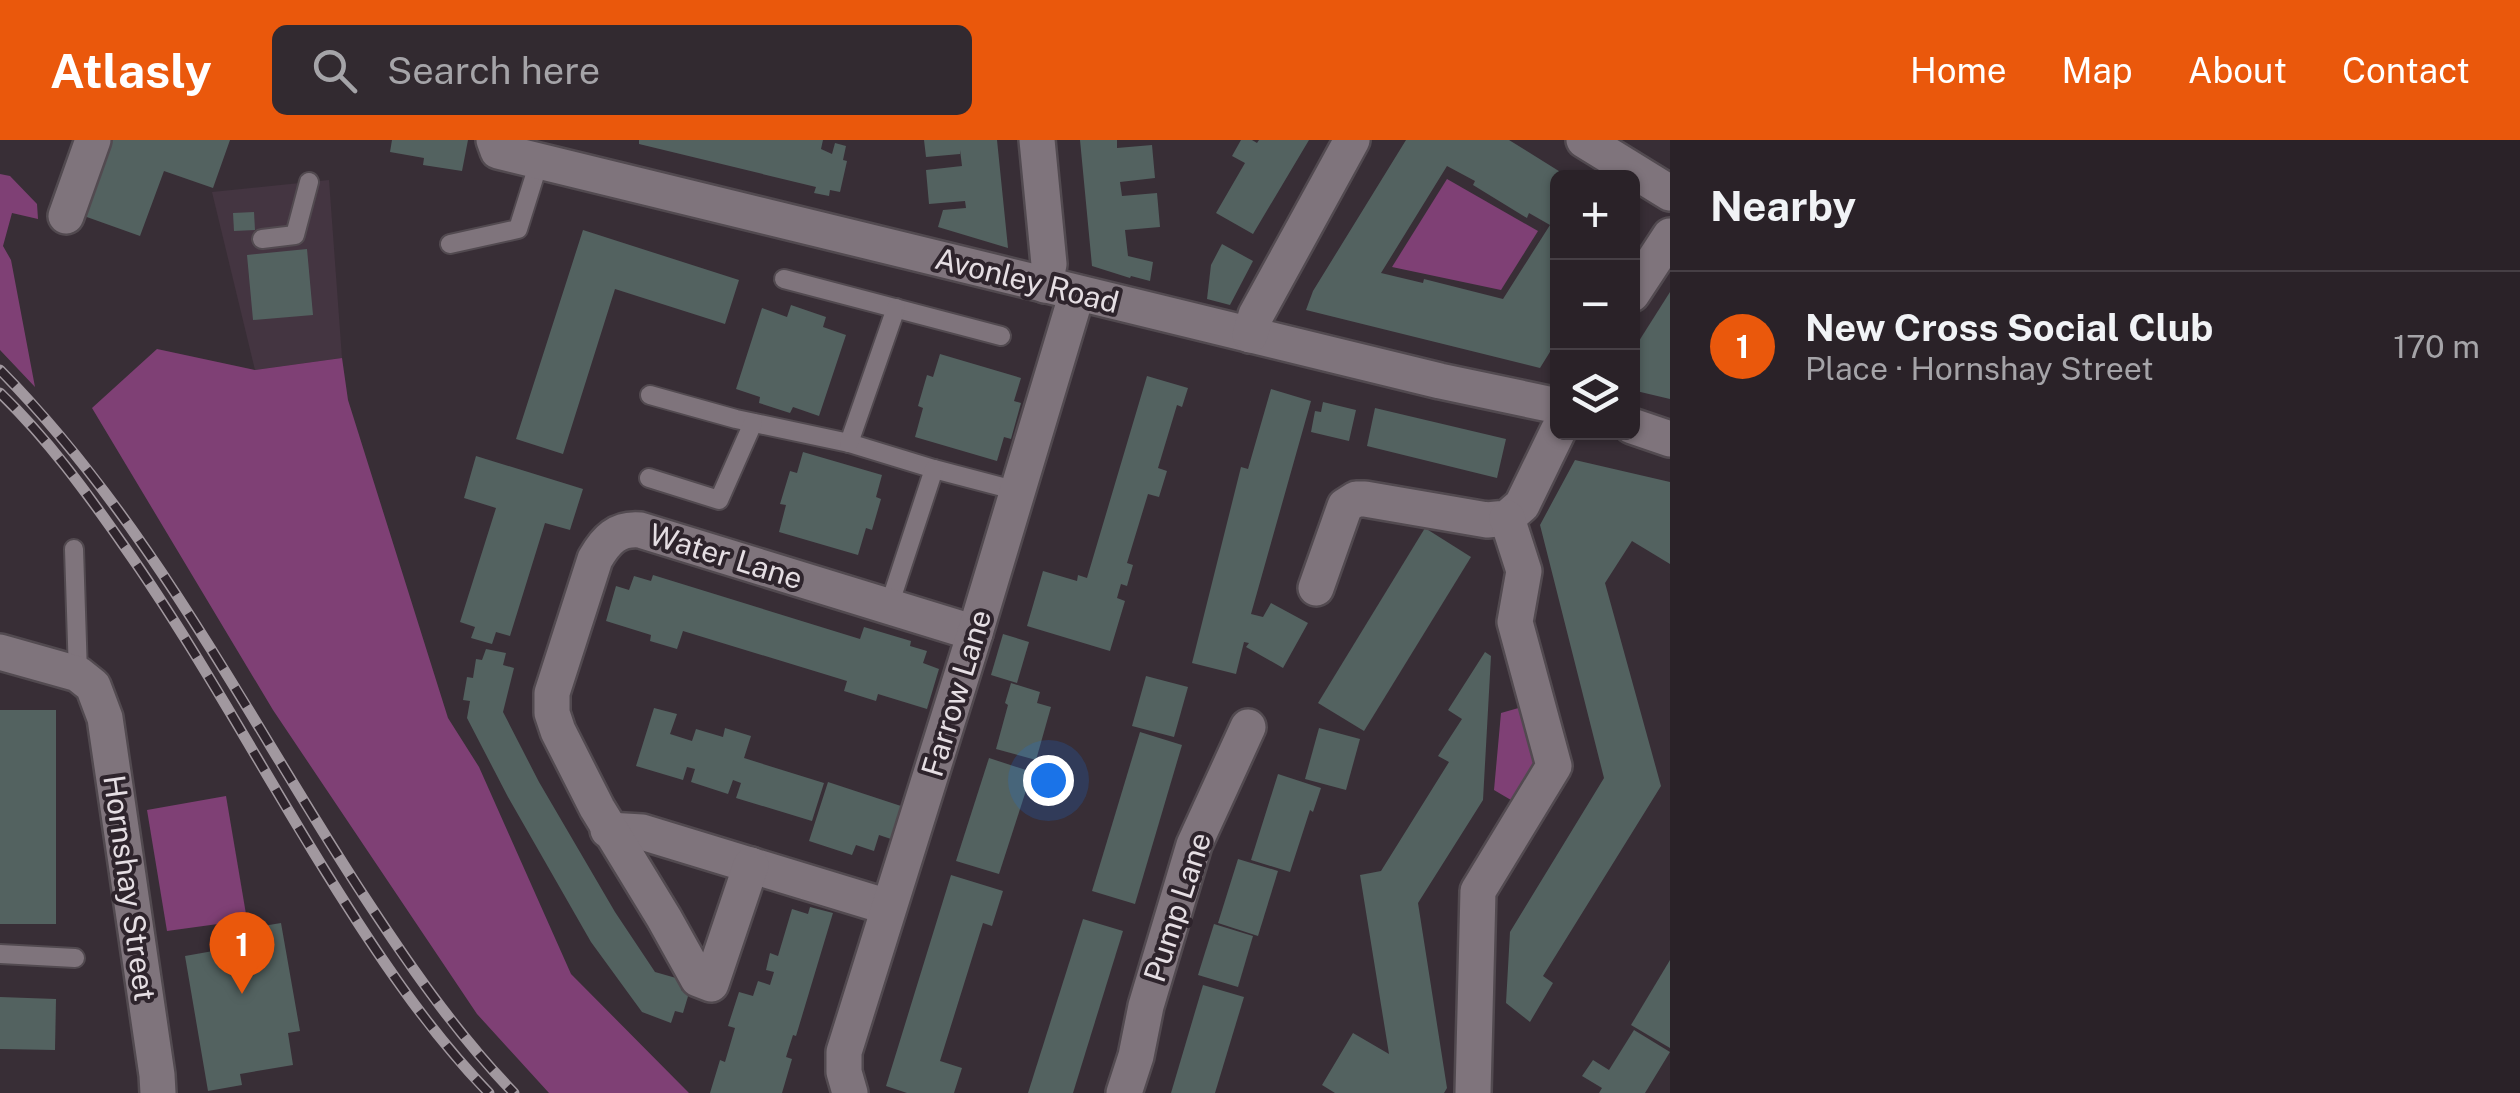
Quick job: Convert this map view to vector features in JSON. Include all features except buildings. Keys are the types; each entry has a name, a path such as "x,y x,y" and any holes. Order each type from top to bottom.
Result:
{"street":[{"path":"66,216 93,140"},
{"name":"Farrow Lane","path":"850,1093 844,1052 1018,491 1061,289 1049,264 1037,140"},
{"path":"1250,335 1256,315 1352,140"},
{"path":"1584,140 1670,193"},
{"name":"Avonley Road","path":"496,146 540,162 1550,404"},
{"path":"1640,282 1670,236"},
{"path":"1640,429 1670,438"},
{"path":"1316,588 1345,506 1365,499 1486,520 1507,518 1522,506 1554,440"},
{"path":"1473,1093 1478,892 1554,766 1515,622 1524,571 1507,518"},
{"name":"Water Lane","path":"750,864 711,984 698,979 608,830 552,712 552,694 595,558 604,542 618,532 640,530 975,632"},
{"path":"0,652 86,680"},
{"name":"Hornshay Street","path":"86,680 106,718 158,1093"},
{"name":"Pump Lane","path":"1124,1093 1194,845 1248,727"},
{"path":"608,830 642,832 888,907"}],"lane":[{"path":"450,244 518,229 540,162"},
{"path":"262,239 295,236 309,182"},
{"path":"784,279 1002,336"},
{"path":"848,443 896,308"},
{"path":"650,394 753,423 848,443 1018,491"},
{"path":"649,478 719,500 753,423"},
{"path":"889,606 934,470"},
{"path":"74,548 86,680"},
{"path":"0,954 75,958"}],"shaded area":[{"path":"0,174 10,176 37,204 38,219 12,213 3,246 11,260 35,387 0,350"},
{"path":"1447,179 1538,231 1501,290 1392,267"},
{"path":"329,180 342,358 255,370 212,192"},
{"path":"157,349 255,370 342,358 348,400 448,718 479,767 571,974 689,1093 549,1093 477,1014 273,710 92,408"},
{"path":"1522,707 1537,762 1516,803 1494,790 1501,713"},
{"path":"226,796 247,920 167,931 147,810"}],"railway":[{"path":"0,370 53,428 149,554 394,941 451,1020 514,1093"},
{"path":"0,393 50,447 124,546 364,932 402,988 489,1093"}],"place":[{"name":"New Cross Social Club","path":"242,994"}]}
